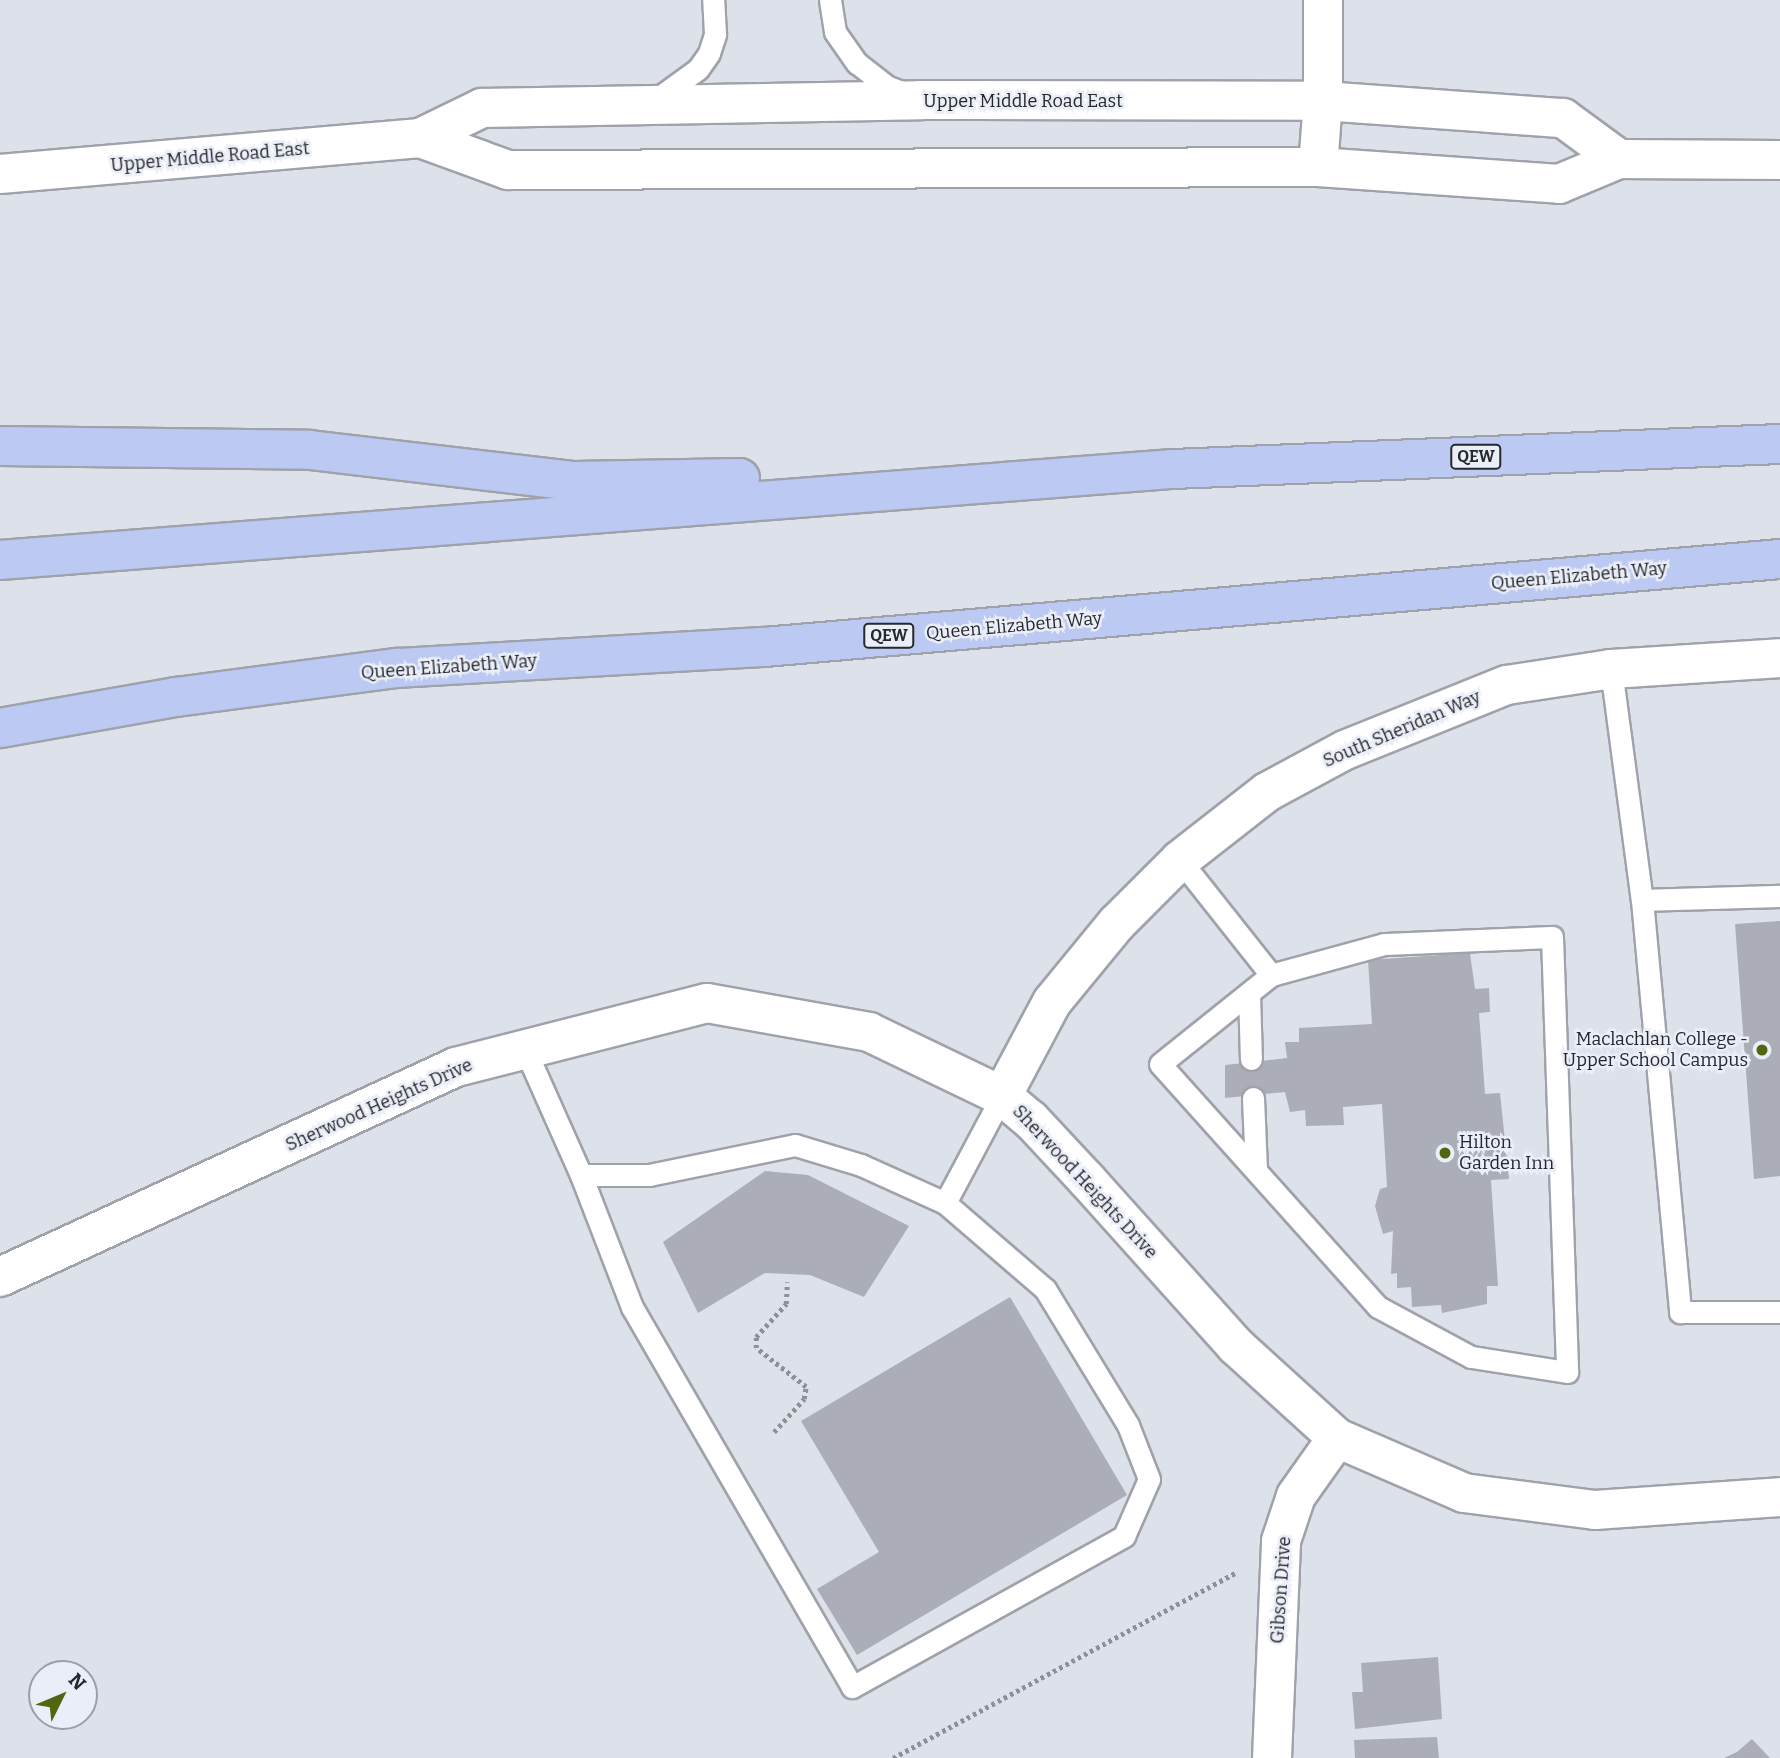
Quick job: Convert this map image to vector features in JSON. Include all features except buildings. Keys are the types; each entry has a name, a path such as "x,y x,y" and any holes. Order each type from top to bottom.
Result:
{"highway":[{"name":"QEW","path":"0,560 1173,469 1780,444"},
{"path":"0,446 310,450 574,481 1173,469"},
{"name":"Queen Elizabeth Way","path":"0,728 176,697 397,668 764,647 1780,559"}],"street":[{"path":"1318,167 1323,101 1323,0"},
{"name":"Upper Middle Road East","path":"0,174 420,138 482,108 645,108 921,100 1323,101 1563,118 1619,159"},
{"name":"Upper Middle Road East","path":"420,138 508,170 1318,167 1559,184 1619,159 1780,160"},
{"name":"South Sheridan Way","path":"1002,1096 1052,1002 1117,923 1180,860 1268,792 1345,750 1507,685 1611,670 1780,658"},
{"name":"Sherwood Heights Drive","path":"0,1277 456,1067 707,1003 869,1032 1002,1096 1050,1140 1236,1346 1337,1438 1464,1493 1595,1510 1780,1497"},
{"name":"Gibson Drive","path":"1272,1758 1281,1541 1296,1496 1337,1438"}],"lane":[{"path":"645,108 698,68 709,53 715,34 713,0"},
{"path":"830,0 835,32 857,63 886,86 921,100"},
{"path":"1611,670 1642,901 1680,1312 1780,1312"},
{"path":"1180,860 1271,975"},
{"path":"1642,901 1780,896"},
{"path":"1552,937 1567,1372 1471,1357 1378,1307 1160,1064 1249,993 1271,975 1384,944 1552,937"},
{"path":"1249,993 1251,1059"},
{"path":"524,1048 581,1175 632,1307 852,1686 1124,1536 1149,1479 1128,1425 1045,1289 945,1203 861,1165 794,1145 649,1175 581,1175"},
{"path":"945,1203 1002,1096"},
{"path":"1253,1098 1256,1169"}],"path":[{"path":"774,1432 804,1399 806,1387 755,1348 756,1337 786,1304 788,1282"},
{"path":"893,1758 1237,1572"}],"place":[{"name":"Maclachlan College - Upper School Campus","path":"1762,1050"},
{"name":"Hilton Garden Inn","path":"1445,1153"}]}
